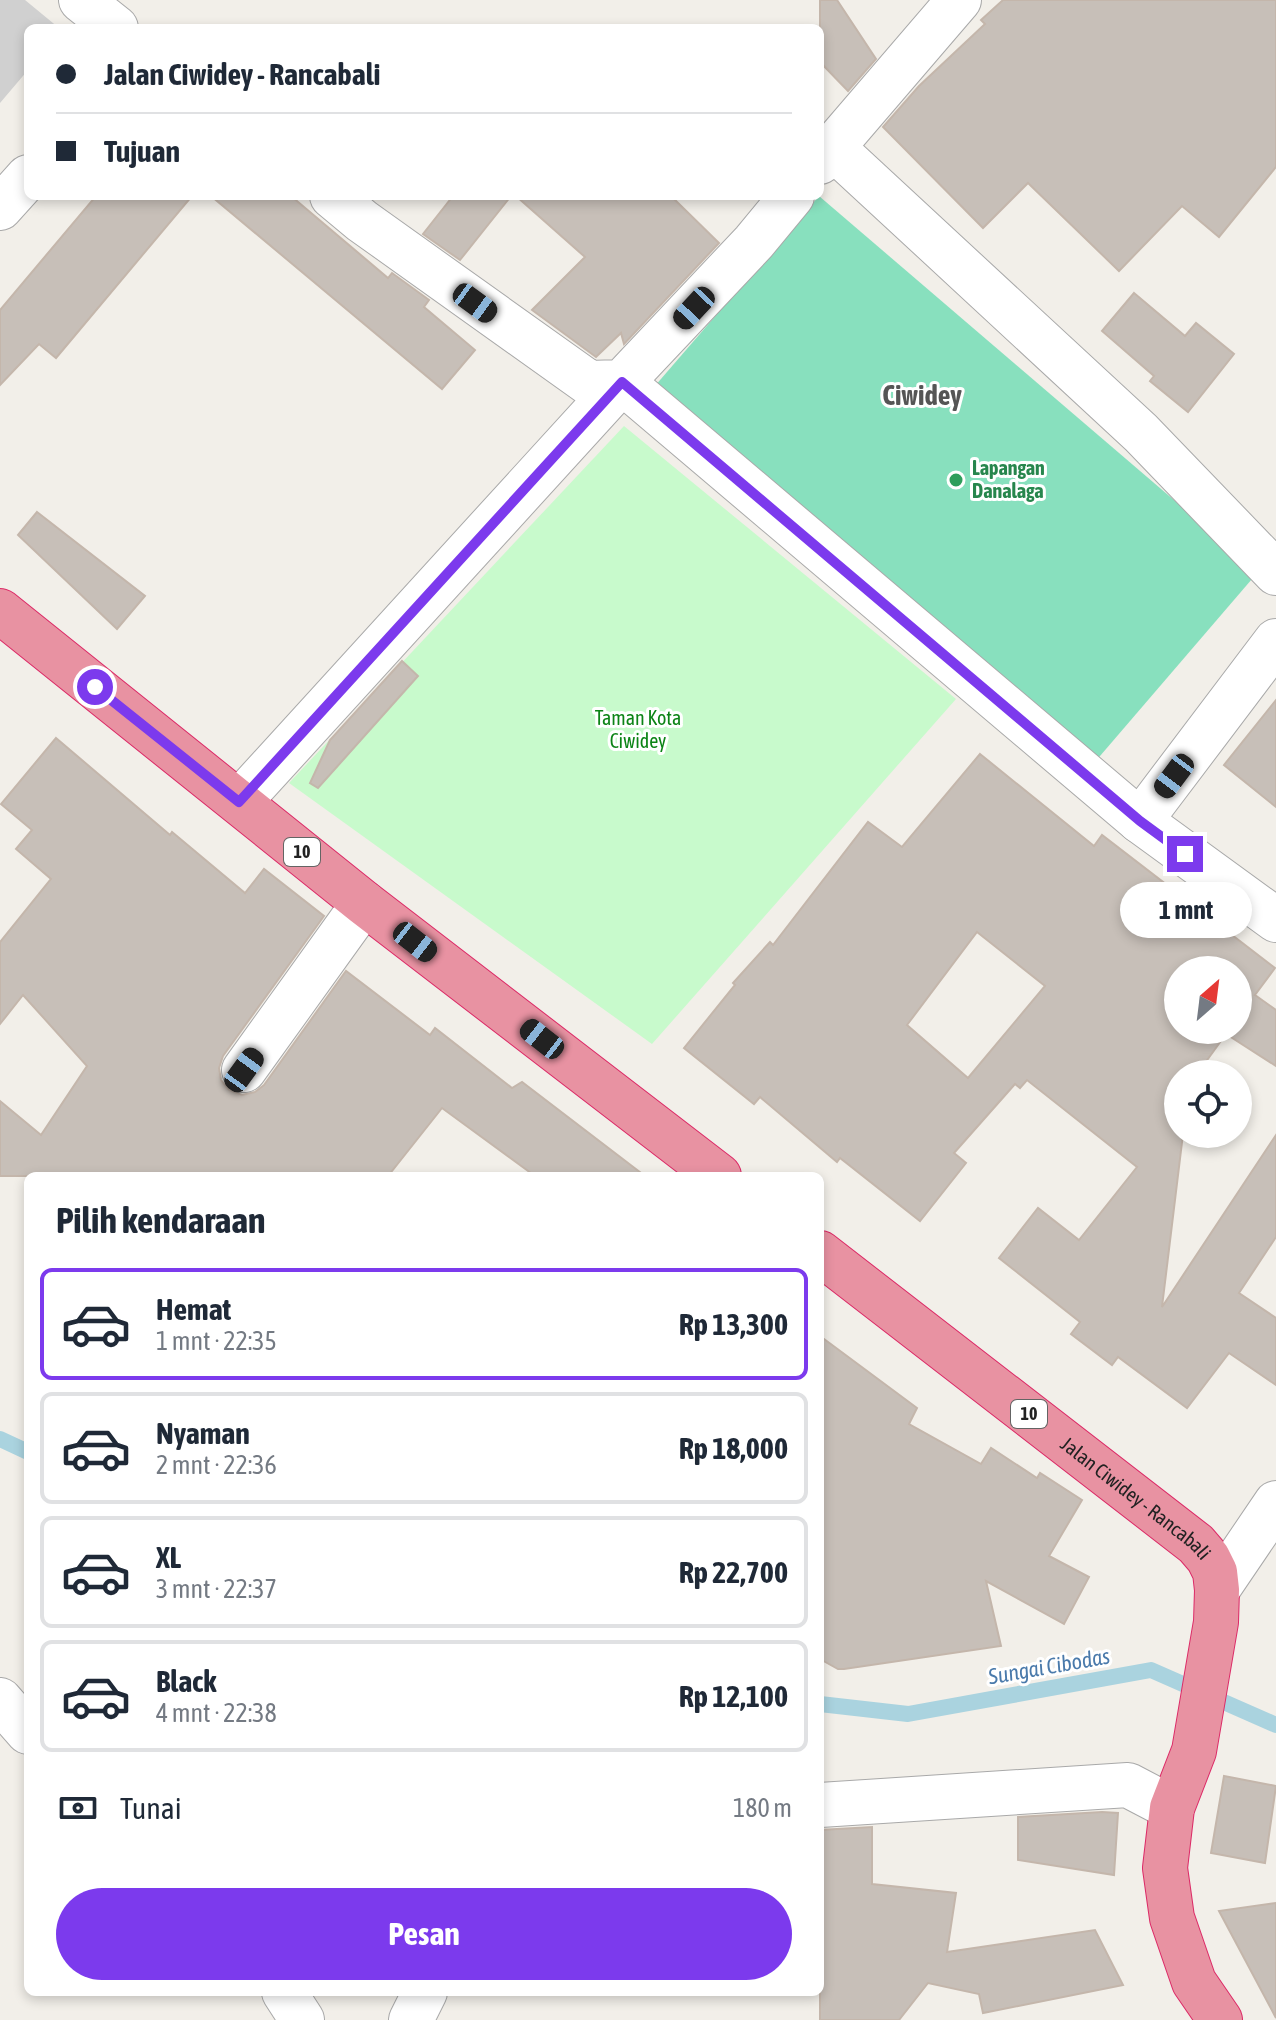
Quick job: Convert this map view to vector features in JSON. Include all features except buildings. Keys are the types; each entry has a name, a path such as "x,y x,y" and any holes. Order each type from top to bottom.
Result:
{"highway":[{"name":"10","path":"0,611 364,903 714,1172"},
{"name":"Jalan Ciwidey - Rancabali","path":"824,1256 1196,1544 1215,1572 1217,1606"},
{"name":"10","path":"1217,1606 1194,1751 1172,1808 1165,1868 1172,1918 1194,1982 1220,2020"}],"street":[{"path":"81,0 111,24"},
{"path":"959,0 826,154 1141,433 1276,573"},
{"path":"0,208 24,181"},
{"path":"337,200 589,383 622,382 1140,821 1276,920"},
{"path":"239,802 754,242 789,200"},
{"path":"1140,821 1276,641"},
{"path":"244,1070 364,903"},
{"path":"1217,1606 1276,1503"},
{"path":"0,1700 24,1727"},
{"path":"824,1805 1128,1785 1172,1808"},
{"path":"287,1996 302,2020"},
{"path":"411,2020 423,1996"}],"shaded area":[{"path":"0,0 25,0 54,24 24,24 24,75 0,103"}],"green space":[{"name":"Lapangan Danalaga","path":"816,200 824,200 1258,572 1094,763 654,387"},
{"name":"Taman Kota Ciwidey","path":"624,426 956,699 652,1044 289,783"}],"waterway":[{"path":"0,1439 24,1450"},
{"name":"Sungai Cibodas","path":"824,1704 908,1714 1151,1670 1276,1725"}],"place":[{"name":"Lapangan Danalaga","path":"956,480"}],"district":[{"name":"Ciwidey","path":"922,395"}],"route":[{"path":"95,687 239,802 622,382 1140,821 1185,854"}]}
